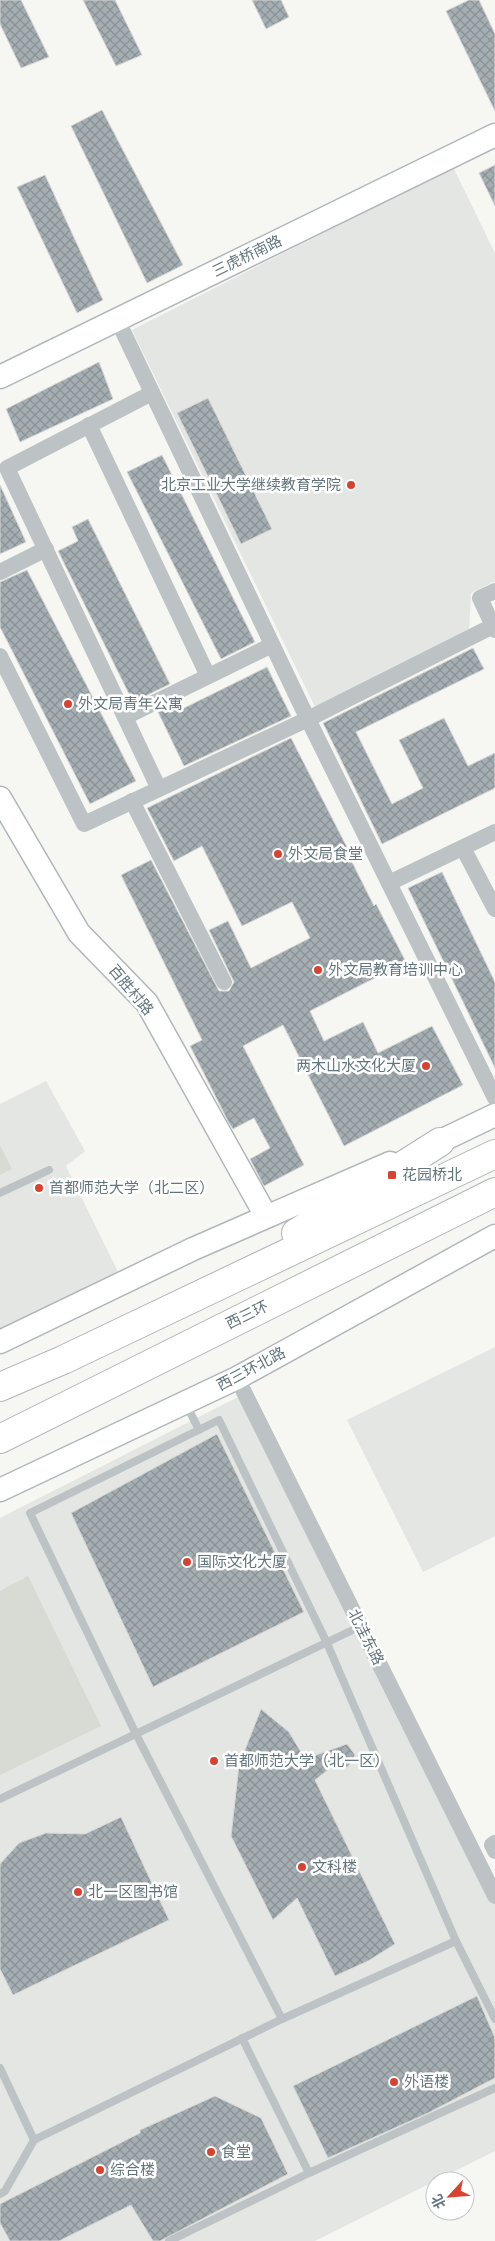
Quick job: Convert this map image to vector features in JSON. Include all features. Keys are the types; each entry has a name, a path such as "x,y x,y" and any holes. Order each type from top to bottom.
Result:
{"highway":[{"path":"186,1301 440,1142"},
{"path":"0,1388 63,1360 495,1154"},
{"name":"西三环","path":"0,1439 495,1192"},
{"path":"0,1396 63,1360"},
{"path":"0,1430 83,1396"}],"street":[{"name":"三虎桥南路","path":"0,377 495,135"},
{"path":"117,320 272,645 495,1098"},
{"path":"152,393 7,468 159,789"},
{"path":"89,425 208,676"},
{"path":"0,572 46,549"},
{"path":"0,656 84,824 308,719 494,628 480,598 495,591"},
{"path":"125,717 272,645"},
{"name":"百胜村路","path":"0,798 80,933 147,1003 266,1216"},
{"path":"132,801 224,982"},
{"path":"389,883 495,832"},
{"path":"463,848 495,910"},
{"path":"0,1342 266,1216 440,1142 495,1115"},
{"name":"西三环北路","path":"0,1490 237,1378 495,1236"},
{"name":"北洼东路","path":"237,1378 495,1896"},
{"path":"495,1843 492,1845 495,1851"}],"lane":[{"path":"0,1193 49,1170"},
{"path":"186,1402 199,1430"},
{"path":"282,2019 136,1734 30,1513 219,1420 326,1641 456,1941 495,2019"},
{"path":"0,1799 326,1641 361,1626"},
{"path":"0,2194 5,2191 34,2140 282,2019 456,1941"},
{"path":"242,2038 309,2173"},
{"path":"0,2068 34,2140"},
{"path":"168,2241 309,2173 495,2088"}],"shaded area":[{"name":"北京工业大学继续教育学院","path":"453,167 495,253 495,581 471,593 469,631 315,707 132,330"},
{"name":"首都师范大学（北二区）","path":"46,1081 85,1151 66,1166 121,1278 0,1339 0,1104"},
{"path":"0,1145 12,1169 0,1175"},
{"path":"495,1347 495,1536 423,1572 347,1420"},
{"name":"首都师范大学（北一区）","path":"244,1394 495,1896 495,2151 455,2171 425,2171 425,2186 315,2241 0,2241 0,1518"},
{"path":"28,1576 101,1726 0,1775 0,1591"}],"building":[{"path":"0,0 21,0 49,57 21,68 0,24"},
{"path":"83,0 115,0 142,55 116,66"},
{"path":"252,0 281,0 289,17 266,29"},
{"path":"469,0 479,0 495,34 495,111 446,11"},
{"path":"102,110 183,265 147,283 71,126"},
{"path":"495,165 495,206 479,173"},
{"path":"45,175 103,300 77,313 17,187"},
{"path":"99,362 113,399 20,442 6,409"},
{"path":"208,398 272,529 241,544 177,413"},
{"path":"162,455 255,642 221,659 127,472"},
{"path":"0,485 26,542 0,554"},
{"path":"88,519 170,684 133,702 58,551 78,541 72,527"},
{"name":"外文局青年公寓","path":"27,570 136,781 90,804 0,627 0,582"},
{"path":"473,648 484,669 356,732 392,804 423,788 399,740 444,718 468,766 495,753 495,788 382,844 323,723"},
{"path":"267,667 291,716 184,766 158,712 179,702 182,709"},
{"path":"291,738 352,857 350,858 374,906 376,904 406,962 310,1011 324,1041 363,1022 378,1053 432,1026 463,1085 344,1146 283,1025 243,1046 304,1165 264,1186 250,1159 270,1148 254,1118 233,1129 229,1123 190,1046 202,1040 121,875 151,860 219,991 229,991 234,982 209,930 228,921 251,968 310,938 292,902 242,926 202,846 174,861 147,808"},
{"path":"442,872 495,982 495,1068 408,888"},
{"name":"国际文化大厦","path":"217,1434 304,1612 153,1687 71,1513"},
{"name":"文科楼","path":"261,1709 289,1732 305,1759 347,1744 355,1755 348,1767 334,1765 315,1780 395,1944 368,1961 335,1976 297,1898 273,1920 231,1836 239,1765"},
{"name":"北一区图书馆","path":"121,1817 169,1920 13,1995 0,1969 0,1864 19,1843 46,1833 85,1834"},
{"name":"外语楼","path":"477,1996 495,2038 495,2078 428,2113 328,2158 293,2086"},
{"path":"215,2096 261,2118 288,2174 160,2241 153,2241 131,2205 59,2241 10,2241 0,2223 0,2204 140,2133 140,2130"}],"place":[{"name":"北京工业大学继续教育学院","path":"351,485"},
{"name":"外文局青年公寓","path":"68,704"},
{"name":"外文局食堂","path":"278,854"},
{"name":"外文局教育培训中心","path":"318,970"},
{"name":"两木山水文化大厦","path":"426,1066"},
{"name":"花园桥北","path":"392,1175"},
{"name":"首都师范大学（北二区）","path":"39,1188"},
{"name":"国际文化大厦","path":"187,1562"},
{"name":"首都师范大学（北一区）","path":"214,1761"},
{"name":"文科楼","path":"302,1867"},
{"name":"北一区图书馆","path":"78,1892"},
{"name":"外语楼","path":"394,2082"},
{"name":"食堂","path":"211,2152"},
{"name":"综合楼","path":"100,2170"}]}
